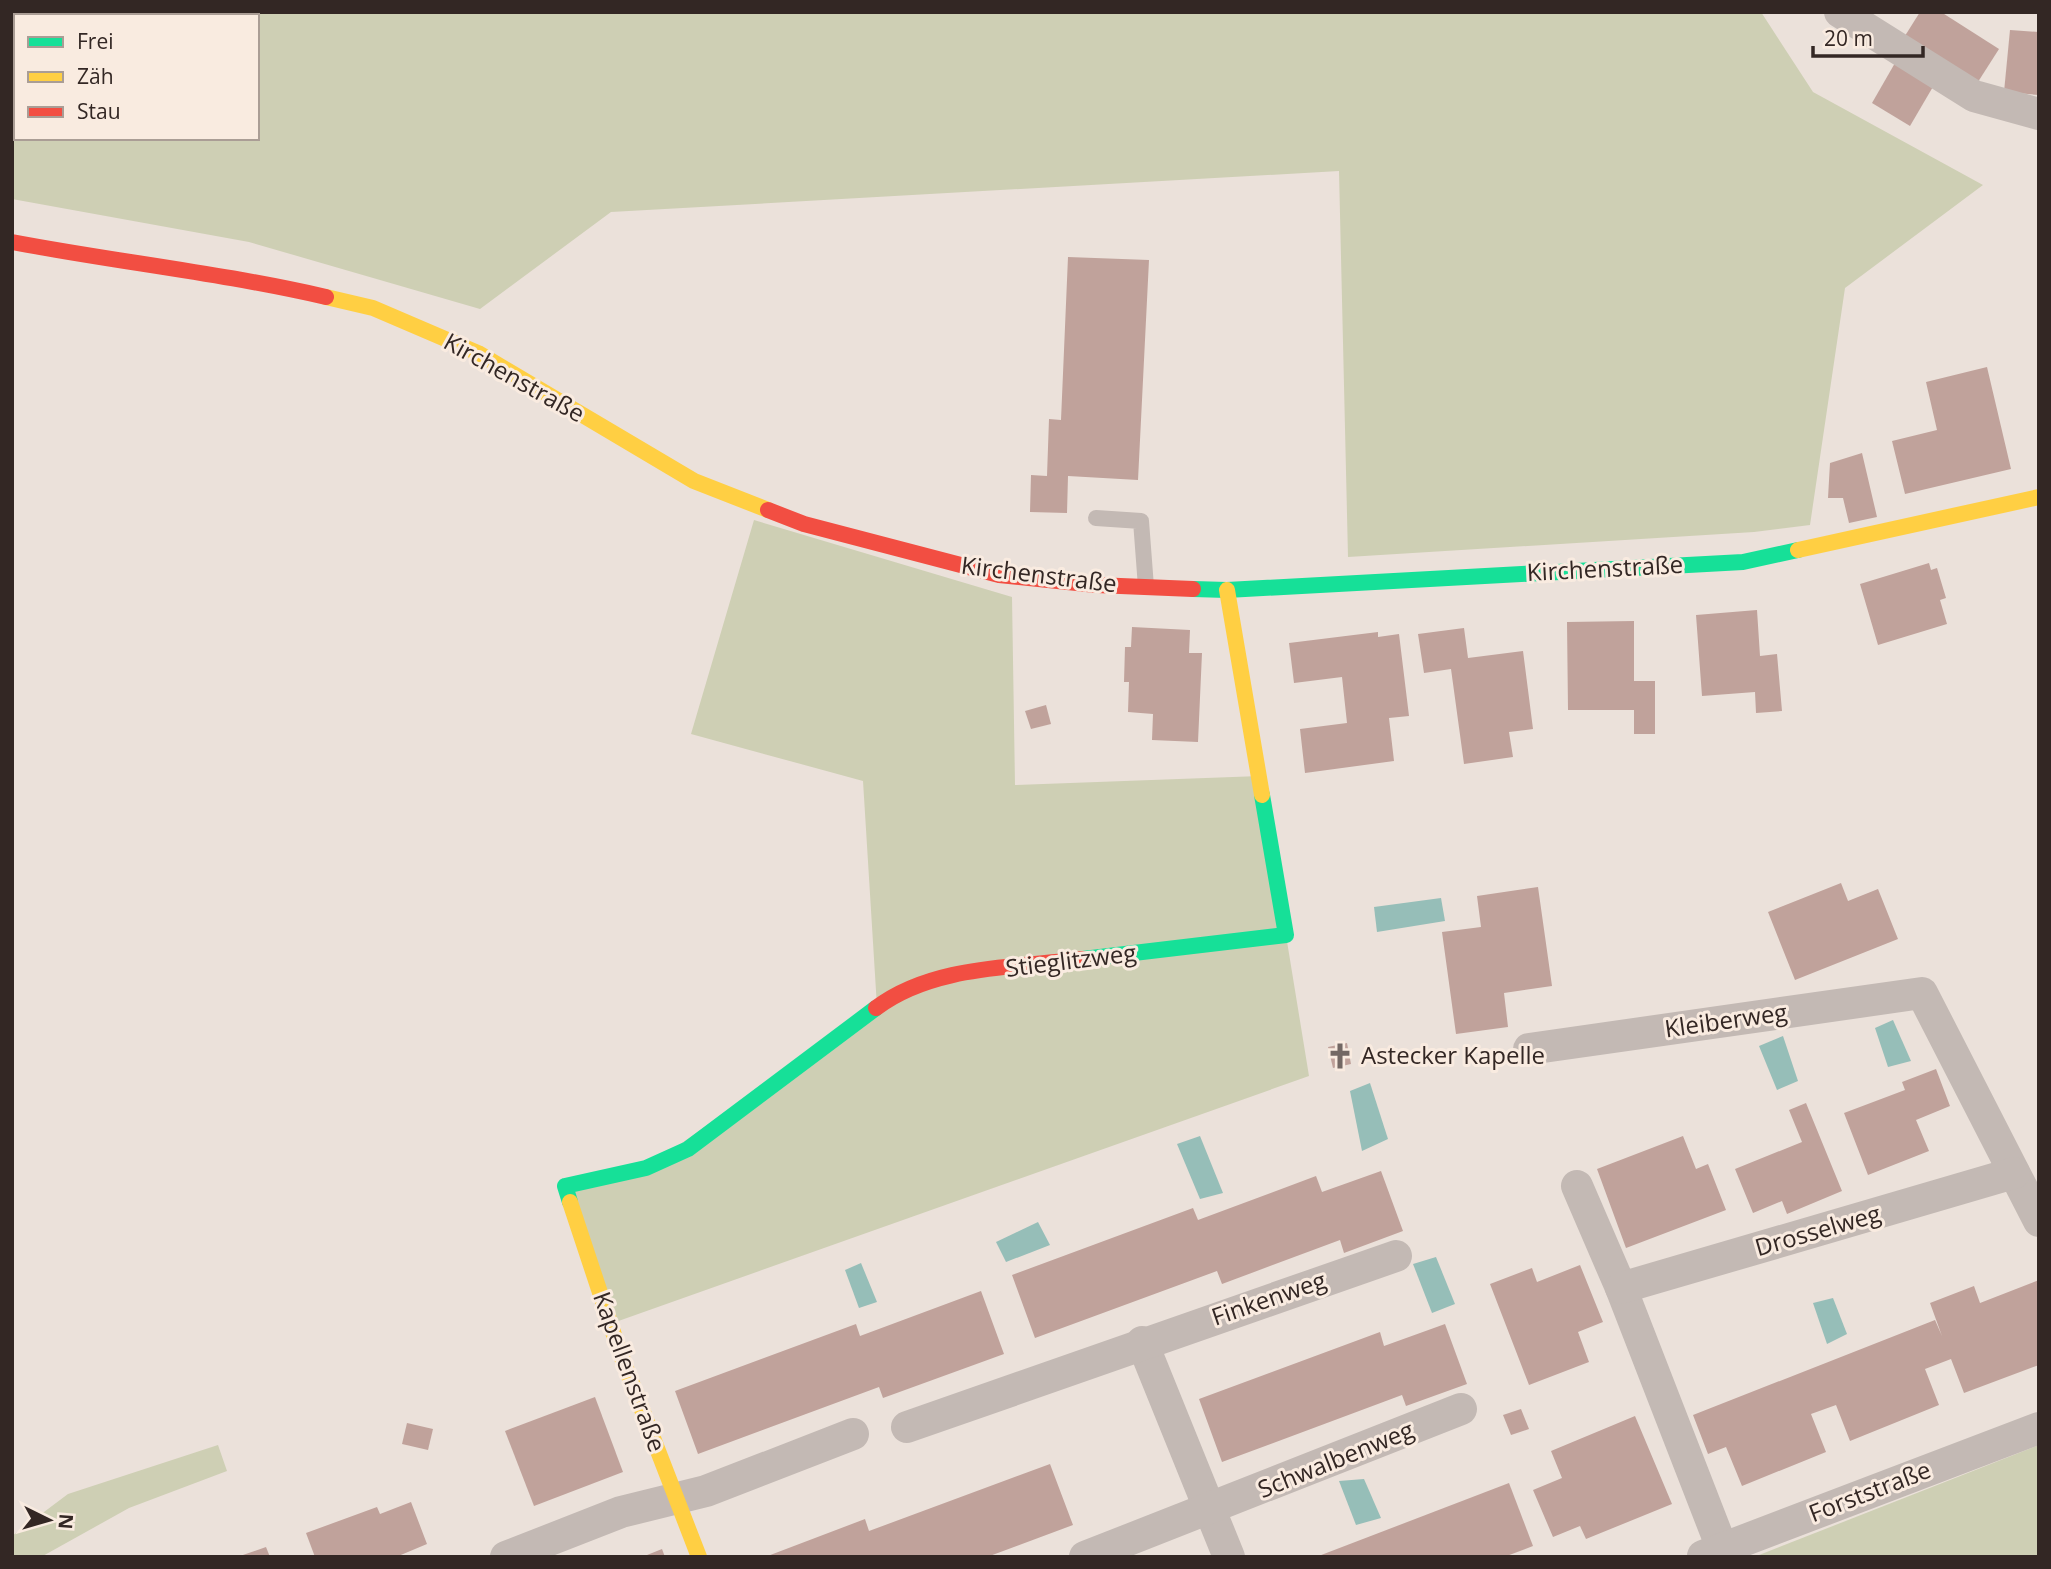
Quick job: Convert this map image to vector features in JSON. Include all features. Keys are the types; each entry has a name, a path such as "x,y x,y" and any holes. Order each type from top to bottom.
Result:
{"street":[{"path":"1840,12 1974,96 2039,114"},
{"name":"Kirchenstraße","path":"12,242 89,257 246,278 373,308 478,353 694,481 804,524 999,575 1146,587 1227,590 1743,562 2039,497"},
{"name":"Stieglitzweg","path":"565,1186 646,1168 688,1149 889,998 934,977 1286,935 1227,590"},
{"name":"Kleiberweg","path":"1529,1049 1922,993 2014,1173"},
{"path":"2014,1173 2039,1221"},
{"name":"Drosselweg","path":"1621,1289 2014,1173"},
{"name":"Kapellenstraße","path":"565,1186 619,1350 699,1557"},
{"path":"1577,1186 1621,1289 1712,1552"},
{"name":"Finkenweg","path":"907,1427 1142,1342 1396,1256"},
{"path":"1142,1342 1229,1557"},
{"name":"Schwalbenweg","path":"1085,1557 1461,1409"},
{"name":"Forststraße","path":"1712,1552 2039,1428"},
{"path":"506,1557 621,1512 706,1490 853,1434"}],"lane":[{"path":"1096,518 1141,521 1146,587"}],"green space":[{"path":"12,12 1761,12 1813,92 1983,185 1845,288 1810,525 1754,532 1348,557 1339,171 611,212 480,309 249,242 12,199"},
{"path":"754,520 1012,597 1015,785 1260,776 1309,1076 610,1324 565,1186 646,1168 877,1007 863,781 691,734"},
{"path":"218,1445 227,1471 129,1508 41,1557 12,1557 12,1536 68,1494"},
{"path":"2039,1445 2039,1557 1754,1557"}],"water":[{"path":"1441,898 1445,921 1377,932 1374,907"},
{"path":"1893,1020 1911,1061 1888,1067 1875,1028"},
{"path":"1783,1036 1798,1081 1777,1090 1759,1046"},
{"path":"1370,1083 1388,1139 1362,1151 1350,1091"},
{"path":"1200,1136 1223,1193 1200,1199 1177,1144"},
{"path":"1038,1222 1050,1245 1006,1262 996,1242"},
{"path":"1436,1257 1455,1304 1432,1313 1413,1264"},
{"path":"861,1263 877,1302 859,1308 845,1270"},
{"path":"1833,1298 1847,1334 1827,1344 1813,1303"},
{"path":"1364,1479 1381,1518 1356,1525 1339,1481"}],"building":[{"path":"1920,12 1941,12 1999,49 1976,85 1903,39"},
{"path":"2010,30 2039,32 2039,95 2004,92"},
{"path":"1895,63 1934,85 1910,126 1872,103"},
{"path":"1068,257 1149,260 1138,480 1068,476 1067,513 1030,512 1031,475 1047,476 1049,419 1061,420"},
{"path":"1987,367 2011,469 1905,494 1892,441 1937,430 1926,382"},
{"path":"1862,453 1877,517 1849,523 1843,498 1828,498 1830,463"},
{"path":"1929,563 1931,570 1937,568 1946,598 1940,600 1947,624 1878,645 1860,584"},
{"path":"1757,610 1760,656 1777,654 1782,711 1756,713 1755,692 1702,696 1696,615"},
{"path":"1634,621 1634,681 1655,681 1655,734 1634,734 1634,710 1568,710 1567,622"},
{"path":"1132,627 1190,630 1189,653 1202,653 1198,742 1152,740 1153,714 1128,712 1129,682 1124,682 1125,647 1131,647"},
{"path":"1464,628 1468,658 1523,651 1533,729 1509,732 1513,757 1464,764 1451,669 1424,673 1418,634"},
{"path":"1378,632 1378,637 1399,634 1409,716 1389,718 1394,761 1305,773 1300,729 1347,723 1342,677 1294,683 1289,643"},
{"path":"1046,705 1051,724 1031,729 1025,711"},
{"path":"1841,883 1848,901 1878,889 1898,939 1795,980 1768,912"},
{"path":"1538,887 1552,986 1504,993 1508,1027 1456,1034 1442,932 1481,927 1477,896"},
{"name":"Astecker Kapelle","path":"1347,1043 1351,1064 1333,1068 1328,1047"},
{"path":"1936,1069 1950,1106 1916,1120 1929,1151 1868,1175 1844,1113 1905,1090 1902,1082"},
{"path":"1806,1103 1842,1191 1787,1214 1782,1201 1753,1213 1735,1169 1802,1142 1789,1110"},
{"path":"1683,1136 1696,1169 1708,1164 1726,1210 1626,1248 1597,1169"},
{"path":"1381,1171 1403,1231 1344,1253 1340,1240 1222,1284 1217,1271 1035,1338 1012,1275 1193,1208 1198,1220 1316,1176 1322,1192"},
{"path":"1580,1265 1603,1322 1578,1332 1589,1362 1529,1385 1490,1284 1532,1268 1537,1282"},
{"path":"2039,1280 2039,1365 1964,1393 1951,1359 1925,1369 1939,1405 1850,1441 1836,1405 1811,1414 1826,1452 1742,1486 1726,1447 1708,1454 1693,1415 1935,1320 1942,1336 1930,1303 1974,1286 1980,1303"},
{"path":"981,1291 1004,1354 883,1398 879,1387 698,1454 675,1391 856,1324 860,1336"},
{"path":"1445,1324 1467,1384 1406,1406 1402,1395 1222,1462 1199,1399 1380,1332 1384,1346"},
{"path":"595,1397 623,1472 534,1506 505,1431"},
{"path":"1521,1409 1529,1429 1511,1435 1503,1415"},
{"path":"1635,1416 1672,1504 1586,1539 1580,1526 1553,1537 1533,1490 1562,1478 1551,1451"},
{"path":"407,1423 433,1429 428,1450 402,1444"},
{"path":"1050,1464 1073,1525 987,1557 765,1557 865,1519 869,1531"},
{"path":"1509,1483 1533,1546 1504,1557 1316,1557"},
{"path":"411,1502 427,1544 396,1557 315,1557 306,1533 377,1507 380,1514"},
{"path":"266,1547 270,1557 240,1557 240,1556"},
{"path":"662,1549 665,1557 642,1557"}],"traffic: fast":[{"path":"1193,589 1227,590 1743,562 1798,550"},
{"path":"1083,959 1286,935 1262,795"},
{"path":"570,1202 565,1186 646,1168 688,1149 876,1008"}],"traffic: slow":[{"path":"326,297 373,308 478,353 694,481 768,510"},
{"path":"1798,550 2039,497"},
{"path":"1227,590 1262,795"},
{"path":"570,1202 619,1350 699,1557"}],"traffic: jam":[{"path":"12,242 248,281 326,297"},
{"path":"768,510 804,524 999,575 1096,585 1193,589"},
{"path":"876,1008 898,994 948,976 1002,967 1083,959"}],"place":[{"name":"Astecker Kapelle","path":"1340,1056"}]}
